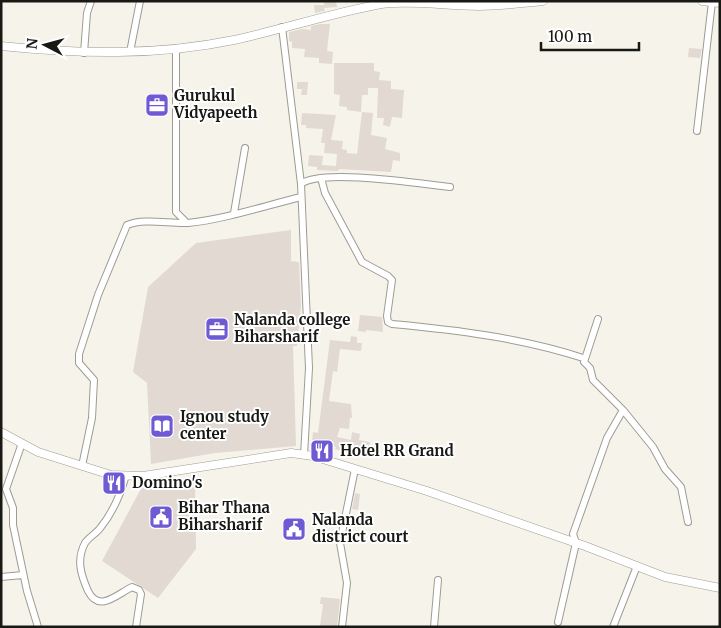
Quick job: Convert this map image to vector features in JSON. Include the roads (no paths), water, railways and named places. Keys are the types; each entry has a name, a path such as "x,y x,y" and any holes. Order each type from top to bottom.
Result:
{"main road":[{"path":"1,46 84,53 176,49 234,40 383,4 431,1 479,6 543,1"},
{"path":"702,1 716,2"},
{"path":"1,432 38,452 111,474 143,476 291,453 304,455 355,469 576,542 665,577 720,588"}],"street":[{"path":"84,53 88,7 91,1"},
{"path":"130,52 140,1"},
{"path":"697,131 716,2"},
{"path":"282,27 301,184 309,368 304,455"},
{"path":"176,49 176,212 187,223"},
{"path":"234,213 246,148"},
{"path":"301,184 305,181 321,178 362,178 450,187"},
{"path":"321,178 325,193 362,262 392,280 387,316 388,322 392,324 463,331 558,350 584,358"},
{"path":"82,466 92,418 94,380 80,363 78,354 98,295 127,224 187,223 220,218 301,197"},
{"path":"598,319 584,362 590,368 593,380 623,410 653,448 665,469 681,487 688,522"},
{"path":"558,622 576,542 573,534 607,438 623,410"},
{"path":"22,443 6,489 13,508 13,524 38,627"},
{"path":"342,627 347,583 340,543 355,469"},
{"path":"126,475 121,492 102,526 85,544 79,572 92,600 97,602 103,603 132,587 139,590 141,594 136,627"},
{"path":"613,627 637,566"},
{"path":"1,577 24,575"},
{"path":"434,627 438,580"}],"place":[{"name":"Gurukul Vidyapeeth","path":"157,105"},
{"name":"Nalanda college Biharsharif","path":"217,329"},
{"name":"Ignou study center","path":"162,426"},
{"name":"Hotel RR Grand","path":"322,451"},
{"name":"Domino's","path":"114,483"},
{"name":"Bihar Thana Biharsharif","path":"161,517"},
{"name":"Nalanda district court","path":"294,529"}]}
